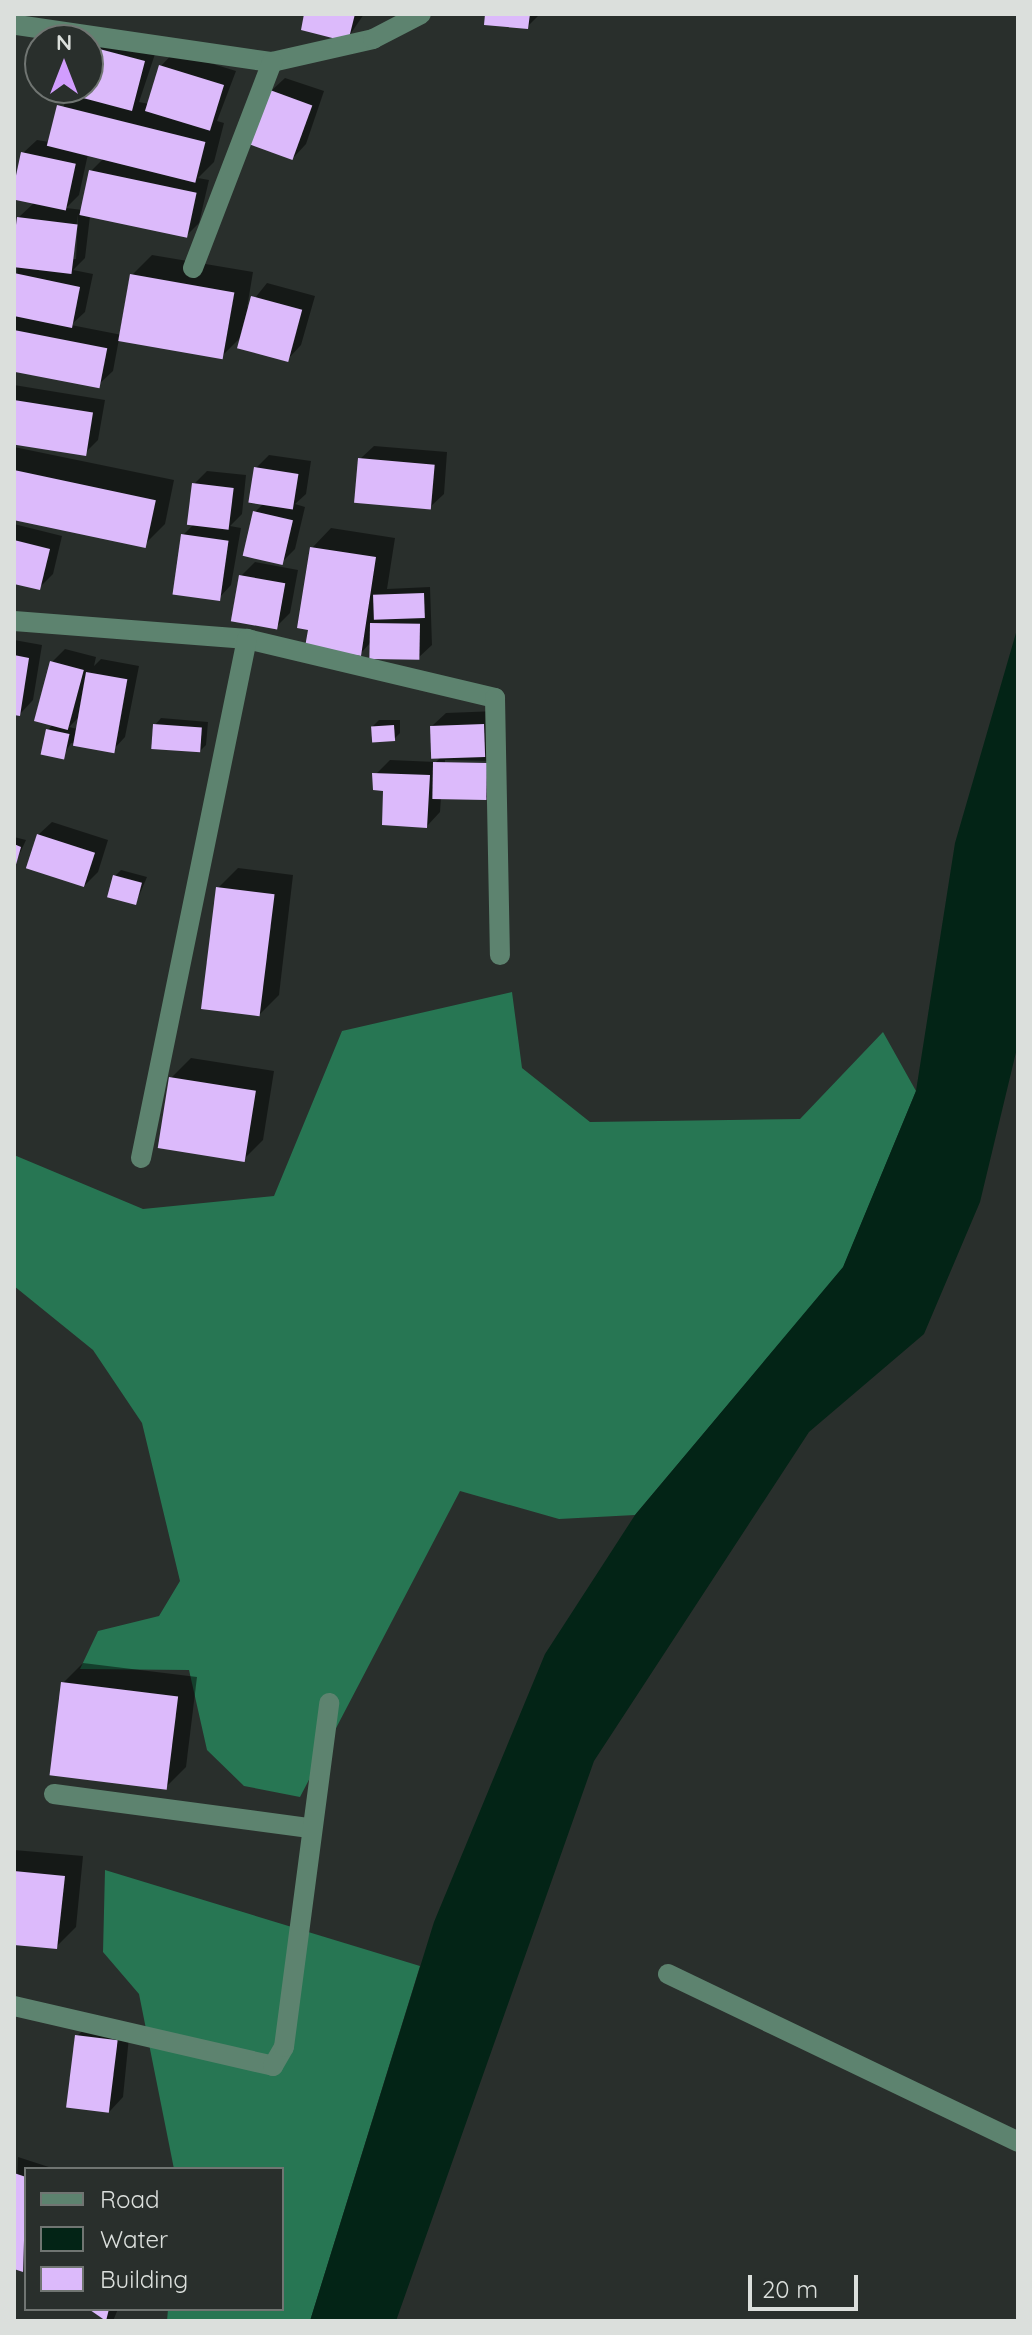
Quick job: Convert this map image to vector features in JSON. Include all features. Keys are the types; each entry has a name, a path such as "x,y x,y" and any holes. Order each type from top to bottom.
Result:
{"street":[{"path":"16,25 272,62 373,39 421,14"},
{"path":"193,268 272,62"},
{"path":"14,621 247,639 495,698 500,955"},
{"path":"141,1158 247,639"},
{"path":"14,2006 273,2066 284,2047 310,1828 329,1703"},
{"path":"54,1794 310,1828"},
{"path":"668,1974 1018,2142"}],"green space":[{"path":"512,992 522,1068 590,1122 800,1119 883,1032 916,1091 843,1268 635,1515 559,1519 460,1491 300,1797 244,1786 207,1750 189,1670 80,1669 98,1631 159,1616 180,1581 142,1423 93,1350 14,1286 14,1155 143,1209 274,1196 342,1031"},
{"path":"105,1870 420,1966 310,2321 167,2321 168,2311 284,2311 284,2167 174,2167 139,1994 103,1952"}],"water":[{"path":"1018,626 1018,1044 980,1202 924,1334 809,1432 594,1761 396,2321 310,2321 434,1922 545,1654 635,1515 843,1267 916,1091 955,843"}],"building":[{"path":"304,14 355,14 348,42 301,30"},
{"path":"485,14 530,14 528,29 484,25"},
{"path":"104,50 145,61 132,111 104,104"},
{"path":"159,65 224,85 210,131 145,111"},
{"path":"270,90 312,105 292,160 250,145"},
{"path":"57,105 205,142 195,183 47,146"},
{"path":"21,152 76,164 66,211 14,200"},
{"path":"89,170 197,193 187,238 79,215"},
{"path":"17,217 78,224 71,274 14,267"},
{"path":"14,273 80,287 72,328 14,316"},
{"path":"130,274 234,292 223,359 118,341"},
{"path":"251,296 302,310 288,362 237,348"},
{"path":"14,330 107,348 99,388 14,372"},
{"path":"14,400 93,413 86,456 14,445"},
{"path":"358,458 435,465 431,510 354,503"},
{"path":"254,467 298,474 293,510 248,503"},
{"path":"14,470 156,500 146,548 14,520"},
{"path":"192,483 234,488 229,530 187,525"},
{"path":"253,511 293,520 283,565 243,556"},
{"path":"181,534 229,541 220,601 173,594"},
{"path":"14,540 50,549 40,590 14,584"},
{"path":"310,547 376,557 361,656 305,647 308,630 297,628"},
{"path":"239,575 285,583 277,629 231,621"},
{"path":"424,593 425,618 374,620 373,595"},
{"path":"370,623 420,624 419,660 369,659"},
{"path":"14,655 29,658 20,716 14,715"},
{"path":"50,661 84,670 68,730 34,721"},
{"path":"86,672 127,679 114,753 73,746"},
{"path":"153,724 202,727 200,752 151,749"},
{"path":"484,724 485,757 431,759 430,726"},
{"path":"394,725 395,741 372,743 371,727"},
{"path":"46,729 69,734 64,759 41,754"},
{"path":"433,762 487,763 486,800 432,799"},
{"path":"372,773 430,775 427,828 382,825 383,791 373,790"},
{"path":"37,834 95,853 84,887 26,868"},
{"path":"14,844 21,847 15,868 14,867"},
{"path":"113,875 142,883 136,905 107,897"},
{"path":"216,887 275,894 260,1016 201,1009"},
{"path":"169,1077 256,1091 245,1162 158,1148"},
{"path":"61,1682 178,1696 167,1790 50,1775"},
{"path":"14,1871 65,1876 57,1949 14,1945"},
{"path":"75,2035 118,2040 109,2113 66,2107"},
{"path":"14,2173 24,2176 24,2240 23,2272 14,2269"},
{"path":"91,2311 108,2311 106,2321"}]}
